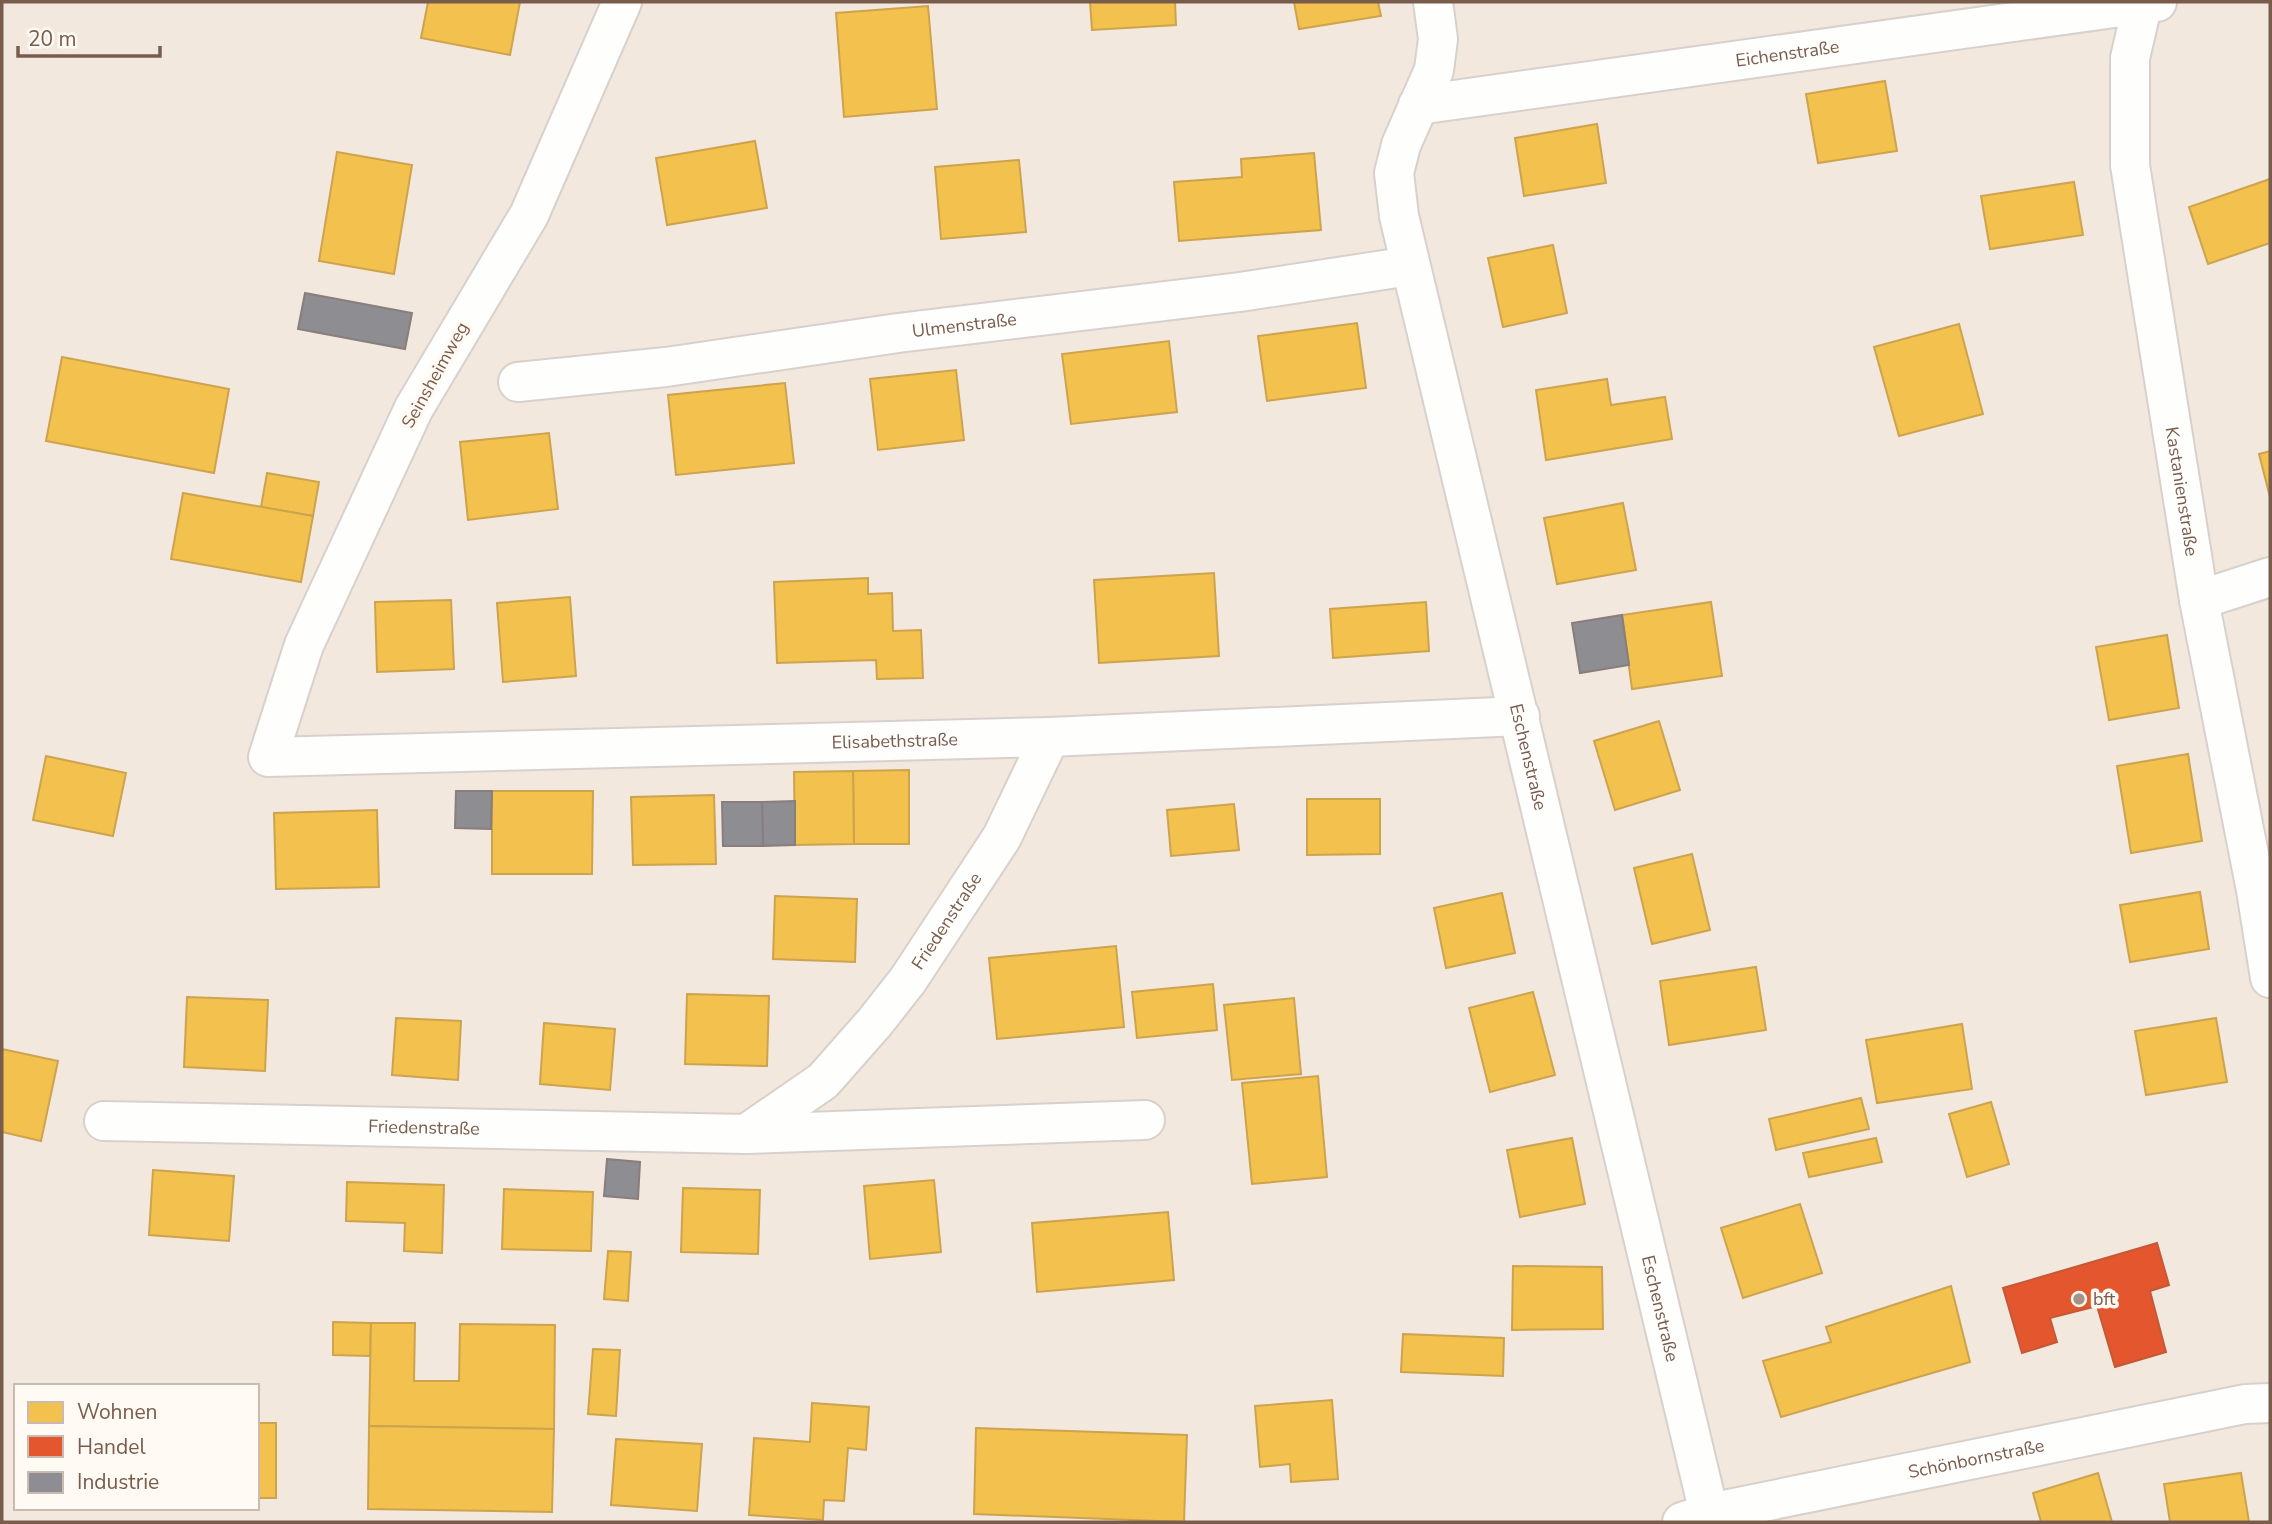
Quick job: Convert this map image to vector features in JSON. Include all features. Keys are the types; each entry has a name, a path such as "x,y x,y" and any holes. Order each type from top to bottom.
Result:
{"street":[{"name":"Seinsheimweg","path":"268,757 304,645 414,408 529,215 622,2"},
{"name":"Eschenstraße","path":"1433,2 1438,39 1433,70 1401,145 1394,173 1399,216 1520,716 1696,1518"},
{"name":"Eichenstraße","path":"1418,105 2148,3"},
{"name":"Kastanienstraße","path":"2148,3 2130,58 2130,165 2199,600 2256,890 2270,978"},
{"name":"Ulmenstraße","path":"518,382 666,367 898,333 1240,292 1410,266"},
{"path":"2199,600 2270,577"},
{"name":"Elisabethstraße","path":"268,757 1050,737 1520,716"},
{"name":"Friedenstraße","path":"746,1134 823,1081 908,980 1002,837 1050,737"},
{"name":"Friedenstraße","path":"104,1121 746,1134 1145,1120"},
{"name":"Schönbornstraße","path":"1696,1518 2245,1404 2270,1403"}],"shaded area":[{"path":"2,2 2270,2 2270,1522 2,1522"}],"building: Wohnen":[{"path":"428,2 520,2 510,55 421,38"},
{"path":"1090,2 1175,2 1176,25 1092,30"},
{"path":"1294,2 1378,2 1381,16 1299,29"},
{"path":"928,6 937,109 844,117 836,13"},
{"path":"1885,81 1897,151 1818,163 1806,94"},
{"path":"1597,124 1606,183 1524,196 1515,138"},
{"path":"755,141 767,208 667,225 656,158"},
{"path":"337,152 412,165 394,274 319,261"},
{"path":"1314,153 1321,230 1179,241 1174,182 1242,177 1241,159"},
{"path":"1019,160 1026,232 941,239 935,167"},
{"path":"2270,179 2270,243 2208,264 2189,207"},
{"path":"2074,182 2083,235 1990,249 1981,196"},
{"path":"1553,245 1567,313 1503,327 1488,258"},
{"path":"1357,323 1366,388 1267,401 1258,336"},
{"path":"1959,324 1983,414 1899,436 1874,347"},
{"path":"1169,341 1177,412 1071,424 1062,354"},
{"path":"62,357 229,389 214,473 46,441"},
{"path":"956,370 964,440 878,450 870,379"},
{"path":"1607,379 1611,405 1665,397 1672,439 1546,460 1536,390"},
{"path":"785,383 794,463 676,475 668,395"},
{"path":"549,433 558,509 468,520 460,442"},
{"path":"2270,451 2270,497 2259,454"},
{"path":"267,473 319,482 313,516 261,507"},
{"path":"183,493 313,516 301,582 171,559"},
{"path":"1623,503 1636,570 1557,584 1544,518"},
{"path":"1214,573 1219,656 1099,663 1094,580"},
{"path":"868,578 868,594 892,593 893,631 921,630 923,678 877,679 876,660 777,663 774,582"},
{"path":"570,597 576,676 503,682 497,603"},
{"path":"451,600 454,669 377,672 375,602"},
{"path":"1426,602 1429,651 1333,658 1330,609"},
{"path":"1711,602 1722,676 1632,689 1622,615"},
{"path":"2167,635 2179,708 2109,720 2096,647"},
{"path":"1659,721 1680,790 1615,810 1594,741"},
{"path":"2188,754 2202,841 2131,853 2117,766"},
{"path":"46,756 126,773 113,836 33,820"},
{"path":"909,770 909,844 854,844 853,771"},
{"path":"853,771 854,844 795,845 794,772"},
{"path":"492,791 593,791 592,874 492,874"},
{"path":"714,795 716,864 633,865 631,797"},
{"path":"1307,799 1380,799 1380,854 1307,855"},
{"path":"1234,804 1239,850 1171,856 1167,810"},
{"path":"377,810 379,887 276,889 274,813"},
{"path":"1692,854 1710,930 1652,944 1634,868"},
{"path":"2200,892 2209,949 2130,962 2120,905"},
{"path":"1502,893 1515,953 1446,968 1434,908"},
{"path":"775,896 857,899 855,962 773,959"},
{"path":"1116,946 1124,1027 997,1039 989,958"},
{"path":"1756,967 1766,1030 1669,1045 1660,981"},
{"path":"1213,984 1217,1030 1137,1038 1132,992"},
{"path":"1533,992 1555,1075 1490,1092 1469,1008"},
{"path":"687,994 769,996 767,1066 685,1064"},
{"path":"187,997 268,1000 265,1071 184,1067"},
{"path":"1294,998 1301,1074 1232,1080 1224,1005"},
{"path":"396,1018 461,1021 458,1080 392,1075"},
{"path":"2216,1018 2227,1082 2146,1095 2135,1031"},
{"path":"544,1023 615,1029 610,1090 540,1084"},
{"path":"1962,1024 1972,1089 1877,1103 1866,1040"},
{"path":"2,1049 58,1061 41,1141 2,1132"},
{"path":"1318,1076 1327,1177 1252,1184 1242,1083"},
{"path":"1861,1098 1869,1129 1776,1150 1769,1119"},
{"path":"1991,1102 2009,1164 1967,1177 1949,1114"},
{"path":"1572,1138 1585,1204 1520,1217 1507,1150"},
{"path":"1876,1138 1882,1162 1809,1177 1803,1153"},
{"path":"153,1170 234,1176 229,1241 149,1235"},
{"path":"934,1180 941,1252 870,1259 864,1186"},
{"path":"347,1182 444,1185 442,1253 404,1251 405,1223 346,1221"},
{"path":"683,1188 760,1190 758,1254 681,1252"},
{"path":"504,1189 593,1192 591,1251 502,1249"},
{"path":"1800,1204 1822,1273 1743,1298 1721,1228"},
{"path":"1168,1212 1174,1280 1037,1292 1032,1223"},
{"path":"608,1251 631,1252 628,1301 604,1299"},
{"path":"1513,1266 1602,1267 1603,1329 1512,1330"},
{"path":"1951,1286 1970,1362 1781,1417 1763,1361 1831,1342 1826,1327"},
{"path":"333,1322 371,1323 370,1356 333,1355"},
{"path":"371,1323 415,1323 414,1381 459,1381 460,1324 555,1325 554,1429 369,1426"},
{"path":"1403,1334 1504,1338 1503,1376 1401,1372"},
{"path":"593,1349 620,1350 616,1416 588,1414"},
{"path":"1332,1400 1338,1479 1291,1482 1290,1464 1260,1467 1255,1406"},
{"path":"812,1403 869,1407 866,1450 848,1448 844,1501 824,1500 823,1520 749,1515 754,1438 810,1442"},
{"path":"259,1423 276,1423 276,1498 259,1498"},
{"path":"369,1426 554,1429 552,1512 368,1509"},
{"path":"976,1428 1187,1435 1184,1522 974,1514"},
{"path":"616,1439 702,1444 697,1511 611,1505"},
{"path":"2098,1473 2112,1522 2041,1522 2033,1493"},
{"path":"2241,1473 2249,1522 2170,1522 2164,1484"}],"building: Handel":[{"name":"bft","path":"2157,1243 2169,1285 2150,1291 2166,1352 2115,1367 2097,1306 2050,1318 2057,1342 2022,1353 2003,1288"}],"building: Industrie":[{"path":"305,293 412,313 405,349 298,329"},
{"path":"1622,615 1629,665 1580,673 1572,623"},
{"path":"456,791 492,791 491,829 455,828"},
{"path":"795,801 795,845 763,846 762,802"},
{"path":"722,802 762,802 763,846 723,846"},
{"path":"607,1159 640,1162 638,1199 604,1196"}],"place":[{"name":"bft","path":"2079,1299"}]}
